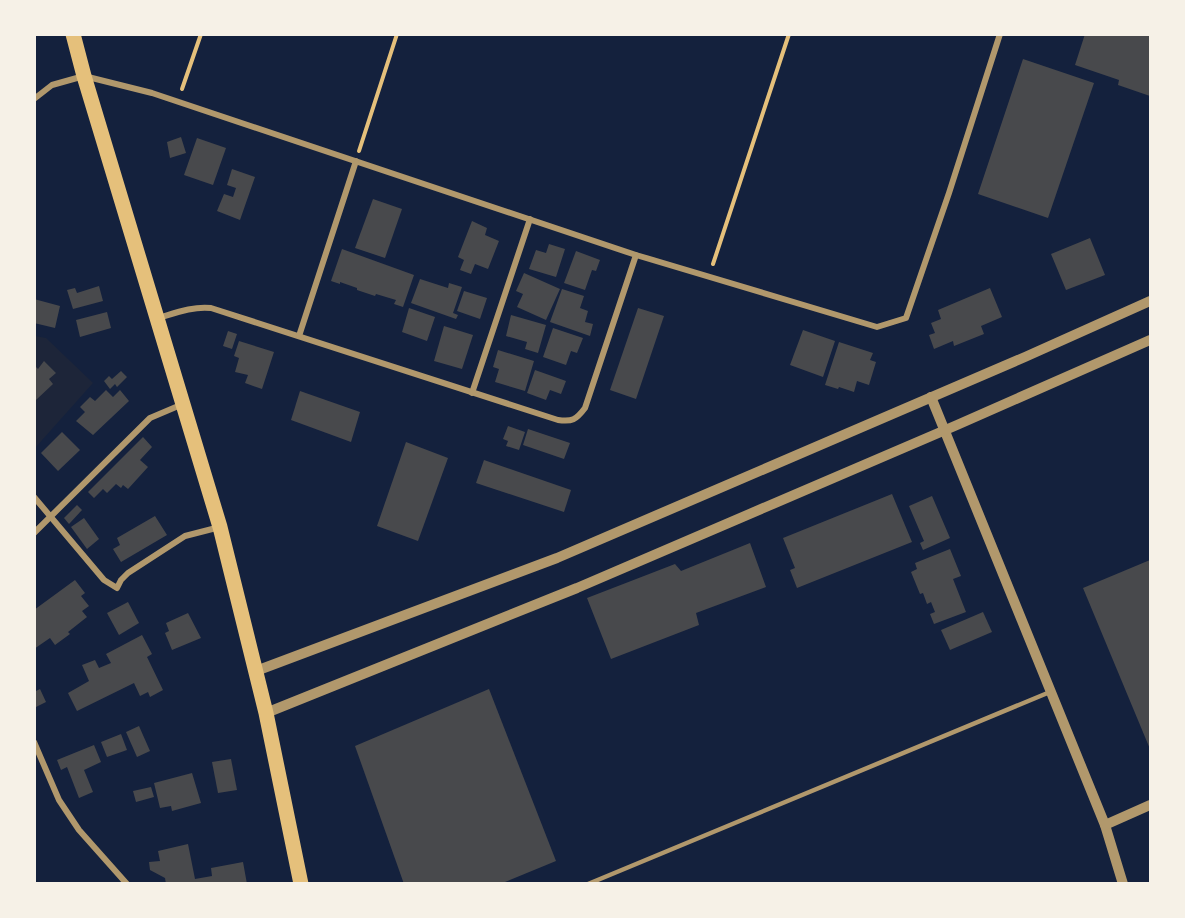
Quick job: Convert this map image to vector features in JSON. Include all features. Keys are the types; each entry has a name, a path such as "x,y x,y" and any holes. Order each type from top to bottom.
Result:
{"main road":[{"path":"73,34 220,527 266,713 301,884"}],"street":[{"path":"34,99 52,85 84,76 152,93 636,255 877,327 906,318 1000,34"},
{"path":"299,336 356,161"},
{"path":"472,393 530,219"},
{"path":"158,318 201,307 211,308 472,393 570,422 585,408 636,255"},
{"path":"256,671 557,558 1150,301"},
{"path":"266,713 576,588 1150,340"},
{"path":"931,397 1105,825 1123,884"},
{"path":"34,533 150,418 183,404"},
{"path":"34,497 104,579 117,588 121,579 128,573 185,536 220,527"},
{"path":"34,742 59,800 79,830 127,884"},
{"path":"1105,825 1150,805"}],"lane":[{"path":"588,884 1050,692"}],"path":[{"path":"178,101 201,34"},
{"path":"356,161 397,34"},
{"path":"709,277 789,34"}],"shaded area":[{"path":"35,336 46,338 93,383 35,448"}],"building":[{"path":"1085,34 1150,34 1150,96 1118,85 1119,80 1075,65"},
{"path":"1023,59 1094,83 1048,218 978,194"},
{"path":"181,137 186,153 170,158 167,142"},
{"path":"197,138 226,148 213,185 184,175"},
{"path":"232,169 255,177 240,220 217,211 224,194 233,197 236,188 227,185"},
{"path":"373,199 402,209 385,258 355,248"},
{"path":"472,221 487,228 485,235 499,241 488,269 475,264 471,274 460,270 464,260 458,257"},
{"path":"1090,238 1105,275 1066,290 1051,254"},
{"path":"549,244 565,249 556,277 529,269 536,250 546,253"},
{"path":"342,249 414,275 403,307 394,304 396,300 376,294 375,296 340,282 340,284 331,281"},
{"path":"576,251 600,260 596,271 592,270 585,290 564,283"},
{"path":"524,273 560,289 546,320 517,307 523,294 516,291"},
{"path":"420,279 448,288 449,283 462,287 453,313 458,315 456,319 411,303"},
{"path":"99,286 103,301 73,309 67,290 75,288 77,293"},
{"path":"990,288 1002,317 981,326 984,334 954,346 953,341 934,349 929,335 935,333 931,323 941,319 938,310"},
{"path":"562,289 584,296 580,308 588,311 585,322 593,324 590,336 550,322"},
{"path":"464,291 487,298 480,319 457,311"},
{"path":"34,299 60,306 55,328 34,323"},
{"path":"409,308 435,317 427,341 402,332"},
{"path":"638,308 664,316 636,399 610,390"},
{"path":"107,312 111,328 80,337 76,320"},
{"path":"511,315 546,325 538,353 525,349 527,342 506,336"},
{"path":"444,326 473,335 462,369 434,361"},
{"path":"553,328 583,338 577,353 571,351 566,365 543,357"},
{"path":"803,330 835,341 823,377 790,365"},
{"path":"228,331 237,334 232,349 223,346"},
{"path":"239,341 274,352 262,389 245,383 248,375 235,372 239,358 234,356"},
{"path":"839,342 873,353 870,360 876,362 869,385 857,381 854,392 825,385"},
{"path":"498,350 534,361 525,391 495,382 499,369 493,367"},
{"path":"44,361 56,373 49,379 53,384 36,400 34,399 34,365 38,369"},
{"path":"535,370 566,381 561,394 550,390 546,400 527,393"},
{"path":"121,371 127,377 117,387 115,384 110,389 104,381 109,376 112,379"},
{"path":"106,390 113,397 120,390 129,401 93,435 76,421 85,412 80,407 90,397 95,401"},
{"path":"300,391 360,412 351,442 291,420"},
{"path":"508,426 525,432 519,450 506,446 508,441 503,439"},
{"path":"528,429 570,443 564,459 523,445"},
{"path":"62,432 80,450 58,471 41,453"},
{"path":"143,437 152,447 140,460 148,467 128,489 116,484 107,493 103,489 94,498 88,492"},
{"path":"406,442 448,458 418,541 377,526"},
{"path":"484,460 571,490 564,512 476,483"},
{"path":"892,494 912,542 797,588 790,570 795,568 783,538"},
{"path":"932,496 950,538 923,550 920,543 924,541 909,506"},
{"path":"77,505 82,510 69,524 64,518"},
{"path":"155,516 167,535 121,562 113,549 120,545 117,538"},
{"path":"84,518 99,539 87,549 71,527"},
{"path":"750,543 766,587 696,613 699,625 611,659 587,598 675,564 681,571"},
{"path":"950,549 961,576 953,579 966,612 934,624 930,614 935,612 931,602 927,604 923,593 920,594 911,572 917,569 915,563"},
{"path":"1150,560 1150,749 1083,588"},
{"path":"75,580 85,593 81,596 89,606 82,611 87,617 55,645 50,638 34,649 34,610"},
{"path":"128,602 139,623 119,635 107,613"},
{"path":"983,612 992,632 950,650 941,630"},
{"path":"188,613 201,638 172,650 165,633 169,631 166,623"},
{"path":"142,635 152,654 147,657 163,690 150,697 148,692 140,696 134,683 77,711 68,693 89,681 82,665 95,660 99,668 111,663 106,654"},
{"path":"40,689 46,702 34,708 34,692"},
{"path":"489,689 556,861 500,884 404,884 355,746"},
{"path":"139,726 150,751 137,757 126,732"},
{"path":"121,734 127,750 107,757 101,742"},
{"path":"94,745 101,762 84,770 93,792 79,798 67,767 61,770 57,760"},
{"path":"231,759 237,790 218,793 212,762"},
{"path":"192,773 201,803 172,811 171,806 160,808 154,783"},
{"path":"151,787 154,797 136,802 133,791"},
{"path":"188,844 195,879 212,876 211,868 243,862 247,884 166,884 165,878 150,870 149,862 160,861 158,851"}]}
